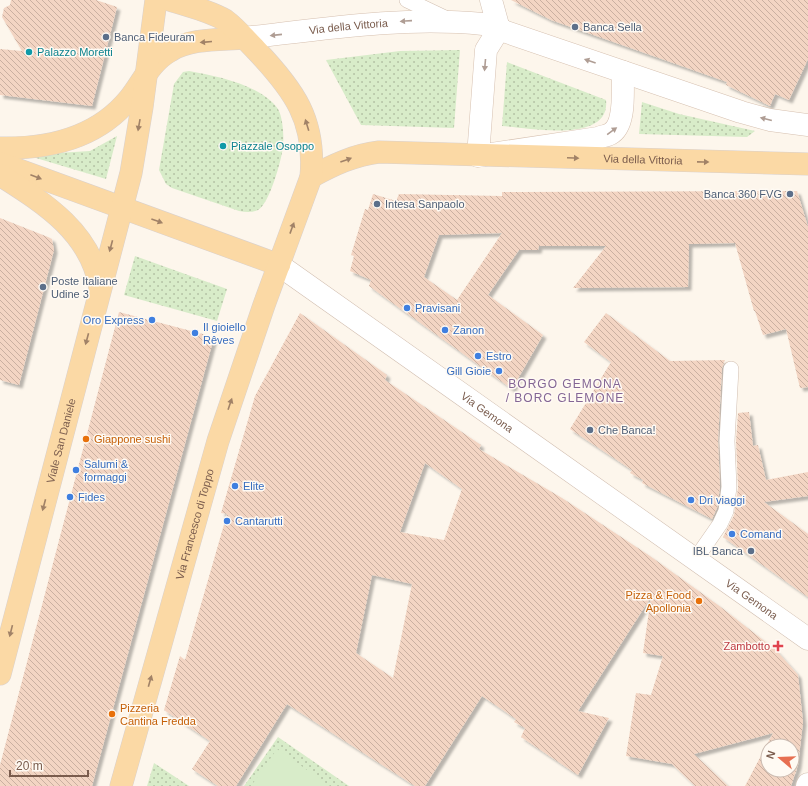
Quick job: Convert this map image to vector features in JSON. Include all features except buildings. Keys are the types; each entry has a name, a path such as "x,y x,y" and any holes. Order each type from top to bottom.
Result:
{"main road":[{"path":"121,208 132,163 147,72 156,0"},
{"path":"0,163 279,265 311,177 313,155 311,136 306,118 287,86 244,38 226,21 214,14 170,0"},
{"path":"0,148 20,149 46,146 90,132 112,117 129,99 147,72 158,59 170,50 182,46 244,38"},
{"name":"Via della Vittoria","path":"311,177 335,164 362,154 379,152 478,156 808,164"},
{"path":"0,175 43,205 74,232 83,242 97,271 100,288"},
{"name":"Viale San Daniele","path":"0,674 121,208"},
{"name":"Via Francesco di Toppo","path":"121,786 218,441 279,265"}],"street":[{"path":"478,156 486,50 499,30 491,0"},
{"name":"Via della Vittoria","path":"244,38 409,21 450,20 483,24 740,112 770,120 808,125"},
{"name":"Via della Vittoria","path":"478,156 598,138 611,134 617,127 622,115 623,72"},
{"name":"Via Gemona","path":"279,265 808,639"}],"lane":[{"path":"407,0 450,20"},
{"path":"695,560 720,524 726,511 729,487 727,441 731,368"}],"green space":[{"path":"460,50 454,128 361,125 326,60 400,51"},
{"path":"507,62 606,100 604,114 596,123 582,128 566,130 530,129 502,126"},
{"path":"189,71 225,79 250,88 261,94 278,109 283,127 283,142 278,171 266,200 256,211 239,211 172,188 166,184 159,170 174,84 183,72"},
{"path":"642,102 679,114 755,131 747,137 639,134"},
{"path":"117,136 106,179 26,155 90,151"},
{"path":"135,256 227,289 217,321 124,295"},
{"path":"278,737 349,786 244,786"},
{"path":"277,749 330,786 251,786"},
{"path":"154,763 189,786 147,786"}],"place":[{"name":"Banca Sella","path":"575,27"},
{"name":"Banca Fideuram","path":"106,37"},
{"name":"Palazzo Moretti","path":"29,52"},
{"name":"Piazzale Osoppo","path":"223,146"},
{"name":"Banca 360 FVG","path":"790,194"},
{"name":"Intesa Sanpaolo","path":"377,204"},
{"name":"Poste Italiane Udine 3","path":"43,287"},
{"name":"Pravisani","path":"407,308"},
{"name":"Oro Express","path":"152,320"},
{"name":"Zanon","path":"445,330"},
{"name":"Il gioiello Rêves","path":"195,333"},
{"name":"Estro","path":"478,356"},
{"name":"Gill Gioie","path":"499,371"},
{"name":"Che Banca!","path":"590,430"},
{"name":"Giappone sushi","path":"86,439"},
{"name":"Salumi & formaggi","path":"76,470"},
{"name":"Elite","path":"235,486"},
{"name":"Fides","path":"70,497"},
{"name":"Dri viaggi","path":"691,500"},
{"name":"Cantarutti","path":"227,521"},
{"name":"Comand","path":"732,534"},
{"name":"IBL Banca","path":"751,551"},
{"name":"Pizza & Food Apollonia","path":"699,601"},
{"name":"Zambotto","path":"778,646"},
{"name":"Pizzeria Cantina Fredda","path":"112,714"}],"district":[{"name":"BORGO GEMONA / BORC GLEMONE","path":"565,391"}]}
